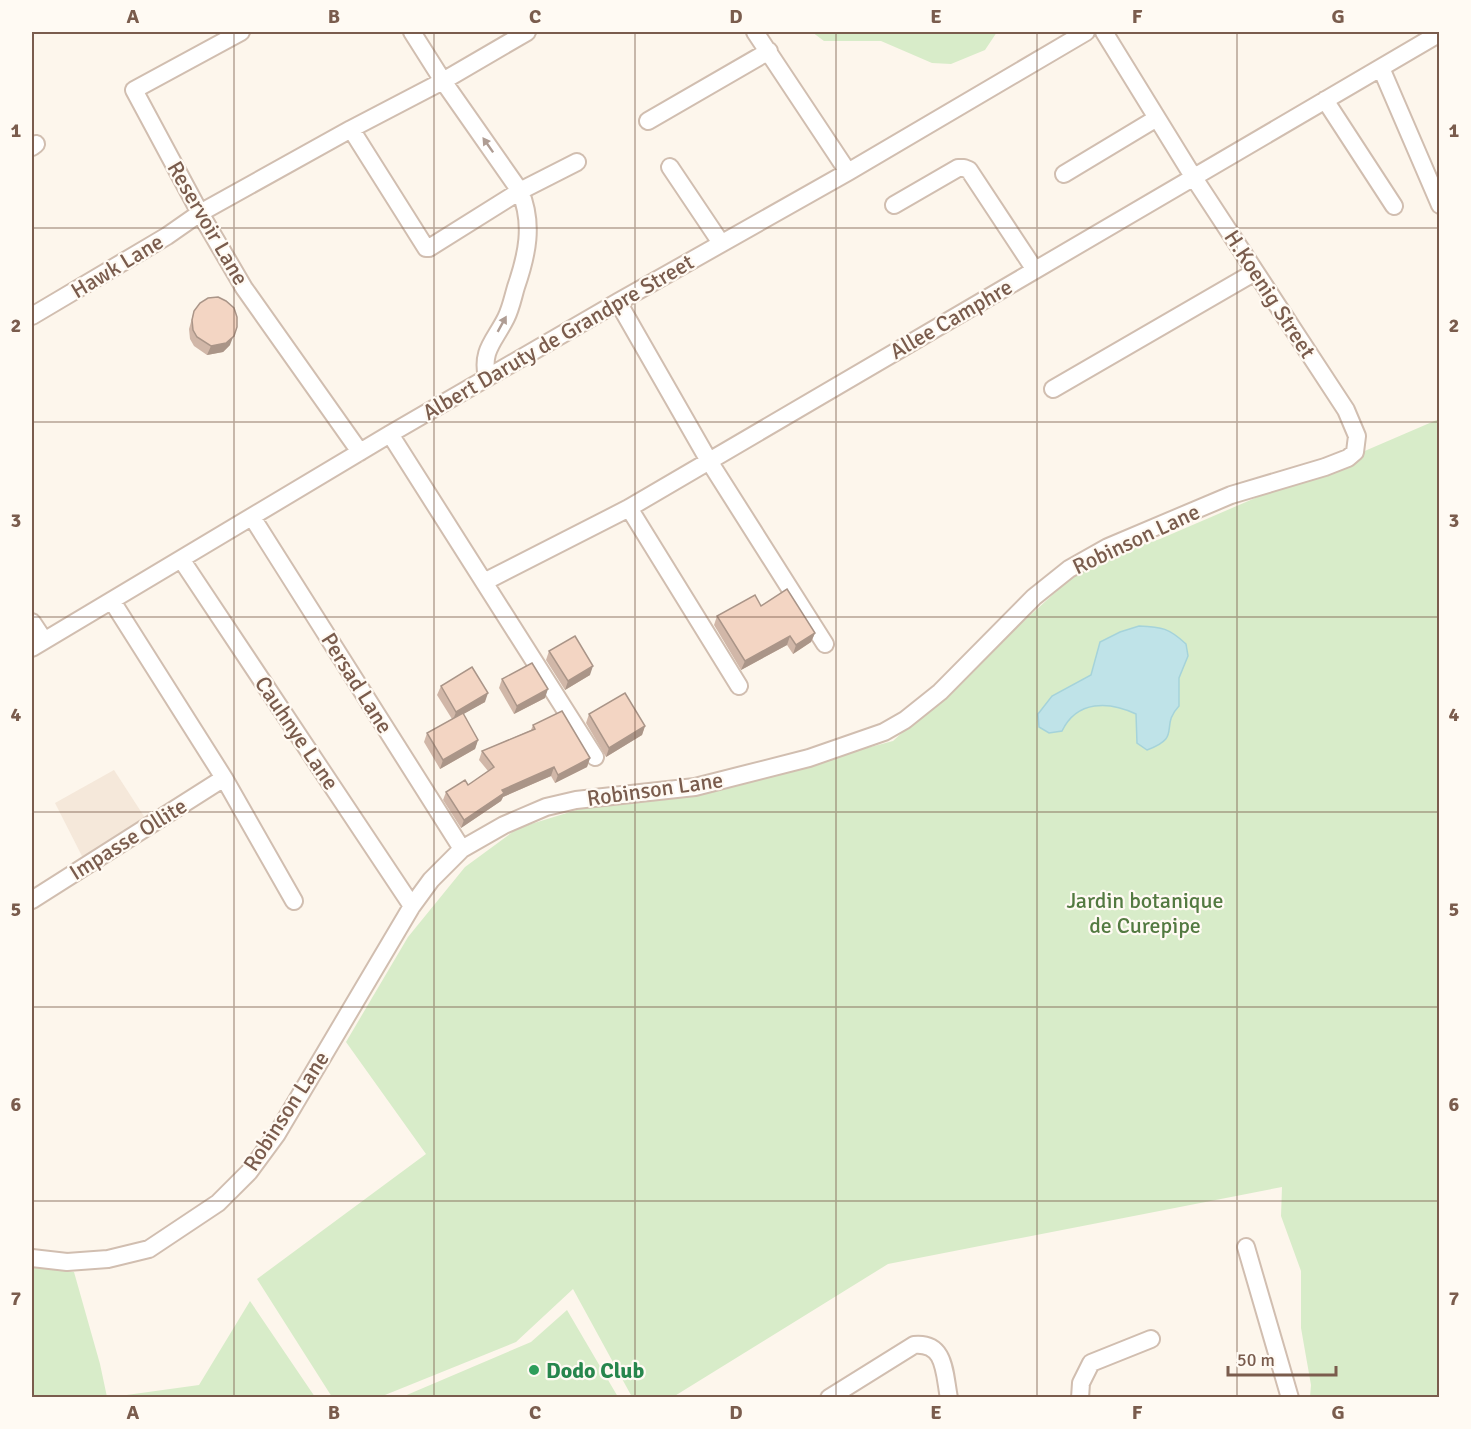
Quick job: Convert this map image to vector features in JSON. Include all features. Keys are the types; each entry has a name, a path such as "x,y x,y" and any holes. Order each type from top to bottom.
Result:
{"street":[{"name":"Reservoir Lane","path":"241,32 134,90 200,213 244,288 360,452"},
{"path":"412,32 443,81 520,191 526,205 528,238 524,263 507,316 486,355 484,365 488,378"},
{"name":"Hawk Lane","path":"32,316 167,237 200,213 443,81 526,32"},
{"path":"755,32 848,172"},
{"name":"Albert Daruty de Grandpre Street","path":"38,644 390,434 848,172 1086,32"},
{"name":"H.Koenig Street","path":"1104,32 1194,178 1346,410"},
{"name":"Allee Camphre","path":"484,582 629,508 1440,33"},
{"path":"648,121 769,51"},
{"path":"1381,68 1440,205"},
{"path":"1325,100 1394,206"},
{"path":"1064,174 1156,118"},
{"path":"351,129 426,248 520,191 577,162"},
{"path":"670,167 721,243"},
{"path":"894,206 958,168 969,170 1035,270"},
{"path":"1053,389 1255,272"},
{"path":"618,302 709,461 825,644"},
{"name":"Robinson Lane","path":"32,1258 68,1262 108,1259 149,1249 219,1203 249,1172 277,1134 412,906 431,880 462,849 504,825 546,807 576,800 695,787 809,758 884,732 904,720 940,692 1034,597 1069,569 1116,543 1231,495 1348,458 1355,452 1358,436 1346,410"},
{"path":"390,434 594,757"},
{"path":"629,508 740,686"},
{"name":"Persad Lane","path":"252,517 462,849"},
{"name":"Cauhnye Lane","path":"181,559 412,906"},
{"path":"112,601 224,778 294,901"},
{"path":"32,622 38,644"},
{"name":"Impasse Ollite","path":"32,900 224,778"},
{"path":"1246,1247 1290,1398"},
{"path":"1080,1398 1081,1383 1091,1363 1151,1339"},
{"path":"829,1398 914,1345 924,1344 936,1350 941,1360 949,1398"}],"shaded area":[{"path":"114,770 149,824 86,864 55,803"}],"green space":[{"path":"812,32 997,32 985,50 951,64 932,63 881,41 824,41"},
{"name":"Jardin botanique de Curepipe","path":"1439,419 1439,1397 1310,1397 1311,1385 1301,1328 1301,1271 1281,1216 1282,1187 888,1264 673,1397 632,1397 573,1289 516,1342 380,1397 332,1397 257,1279 426,1154 346,1042 408,937 465,867 518,828 583,808 709,790 893,741 1071,578 1111,555 1160,539"},
{"path":"32,1266 74,1272 107,1397 32,1398"},
{"path":"250,1301 315,1397 112,1397 199,1385"},
{"name":"Dodo Club","path":"567,1310 618,1397 402,1397 531,1342"}],"water":[{"path":"1139,626 1165,629 1186,644 1188,656 1179,678 1179,706 1173,713 1168,736 1164,741 1147,750 1137,743 1136,714 1105,705 1094,706 1076,713 1062,731 1049,733 1039,727 1038,714 1052,696 1091,675 1100,642"}],"building":[{"path":"218,297 234,308 237,327 234,336 226,343 211,346 197,337 193,330 192,320 194,311 200,303 208,298"},
{"path":"787,589 815,633 796,645 790,636 745,661 717,616 755,595 761,606"},
{"path":"575,636 593,666 568,681 549,651"},
{"path":"532,663 548,689 517,706 502,679"},
{"path":"472,667 488,693 456,712 441,686"},
{"path":"625,693 645,726 609,748 589,714"},
{"path":"562,711 590,758 558,775 554,767 502,790 504,793 464,820 446,792 465,780 468,785 494,767 482,751 535,729 533,725"},
{"path":"463,713 478,740 443,760 427,733"}],"place":[{"name":"Dodo Club","path":"534,1370"}]}
